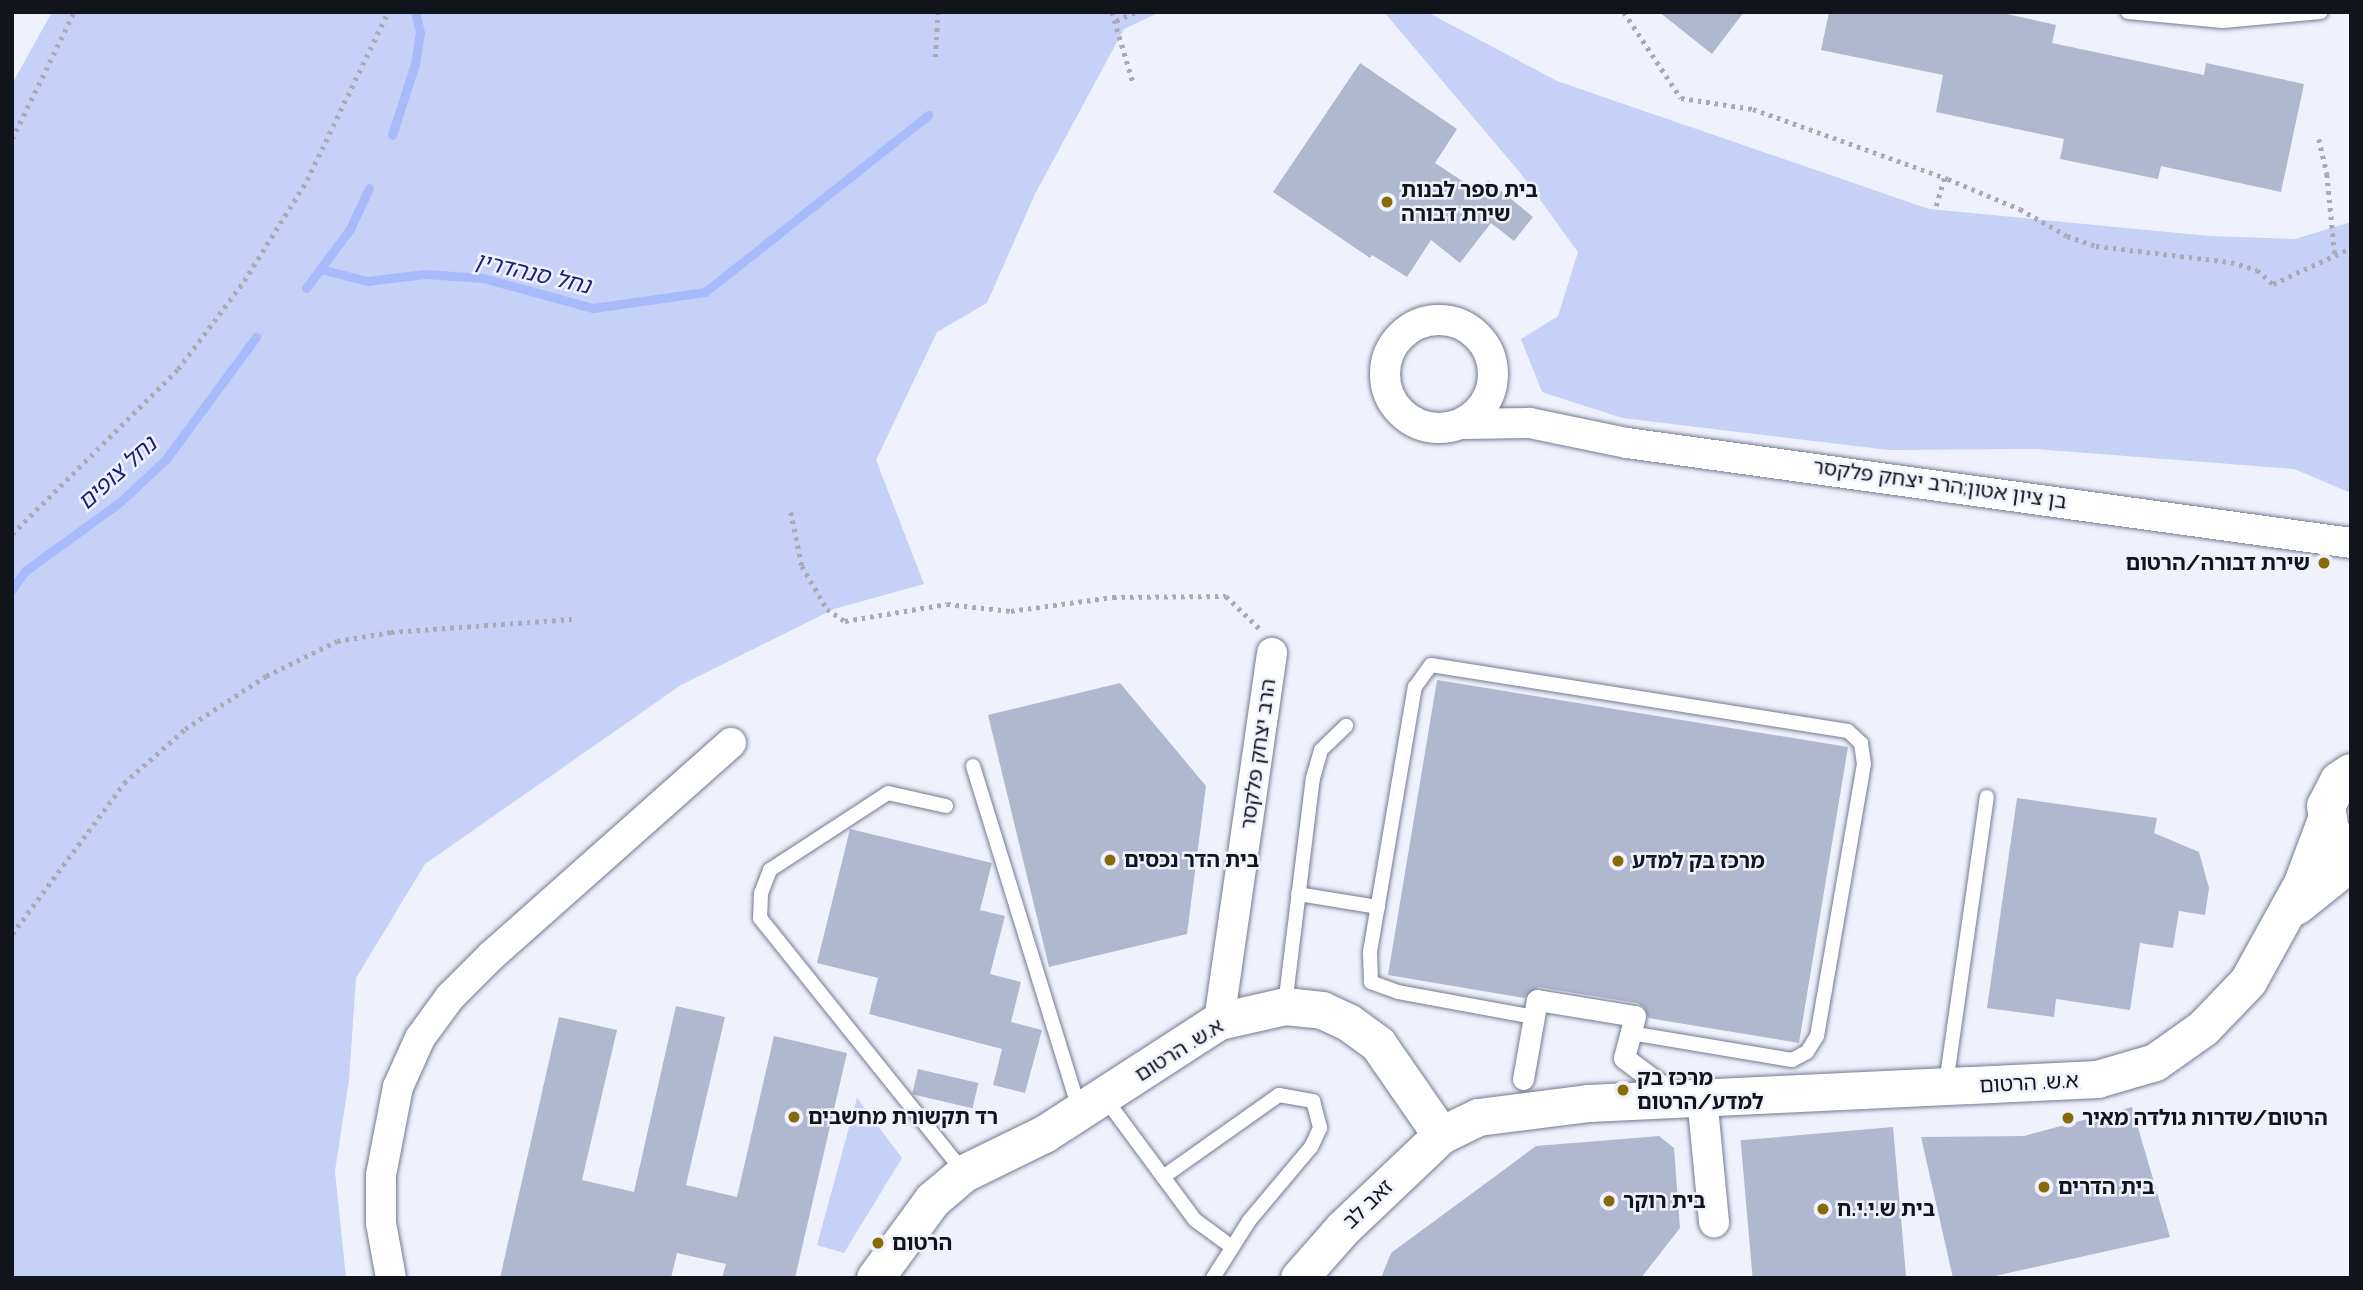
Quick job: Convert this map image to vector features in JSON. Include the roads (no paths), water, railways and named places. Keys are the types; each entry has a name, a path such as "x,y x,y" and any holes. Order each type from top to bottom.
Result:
{"main road":[{"path":"2351,773 2330,793 2326,819 2338,844 2351,852"}],"street":[{"path":"1424,321 1460,323 1488,347 1493,383 1487,400 1462,424 1428,428 1398,410 1384,378 1394,343 1424,321"},
{"path":"1493,383 1530,423"},
{"name":"בן ציון אטון;הרב יצחק פלקסר","path":"1462,424 1530,423 1627,443 2351,542"},
{"name":"הרב יצחק פלקסר","path":"1219,1021 1272,653"},
{"path":"391,1278 381,1223 381,1175 398,1087 421,1038 450,997 491,956 731,743"},
{"name":"א.ש. הרטום","path":"874,1278 932,1200 964,1173 1092,1105 1219,1021 1285,1006 1322,1010 1378,1044 1441,1135 1478,1117 1589,1102 2097,1079 2155,1062 2231,1002 2263,958 2285,916 2326,819"},
{"name":"א.ש. הרטום","path":"2285,916 2351,862"},
{"path":"1523,1079 1537,1000 1635,1016 1624,1058 1690,1097 1714,1222"},
{"name":"זאב לב","path":"1299,1278 1342,1229 1441,1135"}],"lane":[{"path":"2128,12 2223,21 2321,12"},
{"path":"1534,1017 1398,992 1371,982 1378,907 1415,687 1431,665 1848,731 1861,743 1864,764 1817,1036 1807,1052 1792,1060 1631,1033"},
{"path":"1285,1006 1313,778 1321,750 1346,726"},
{"path":"973,766 1092,1105 1163,1177 1195,1220 1232,1247"},
{"path":"946,806 888,793 770,870 761,893 760,918 964,1173"},
{"path":"1946,1087 1987,797"},
{"path":"1298,894 1378,907"},
{"path":"1163,1177 1279,1096 1297,1095 1313,1101 1320,1128 1311,1147 1232,1247 1213,1278"}],"waterway":[{"name":"נחל צופים","path":"392,135 415,64 420,32 415,12"},
{"name":"נחל סנהדרין","path":"320,269 367,281 425,274 483,278 593,308 705,292 928,115"},
{"name":"נחל צופים","path":"306,288 350,229 369,188"},
{"name":"נחל צופים","path":"12,589 25,571 120,502 166,459 256,337"}],"place":[{"name":"בית ספר לבנות שירת דבורה","path":"1387,202"},
{"name":"שירת דבורה/הרטום","path":"2324,563"},
{"name":"בית הדר נכסים","path":"1110,860"},
{"name":"מרכז בק למדע","path":"1618,861"},
{"name":"מרכז בק למדע/הרטום","path":"1623,1090"},
{"name":"רד תקשורת מחשבים","path":"794,1117"},
{"name":"הרטום/שדרות גולדה מאיר","path":"2068,1118"},
{"name":"בית הדרים","path":"2044,1187"},
{"name":"בית רוקר","path":"1609,1201"},
{"name":"בית ש.י.י.ח","path":"1823,1209"},
{"name":"הרטום","path":"878,1243"}]}
